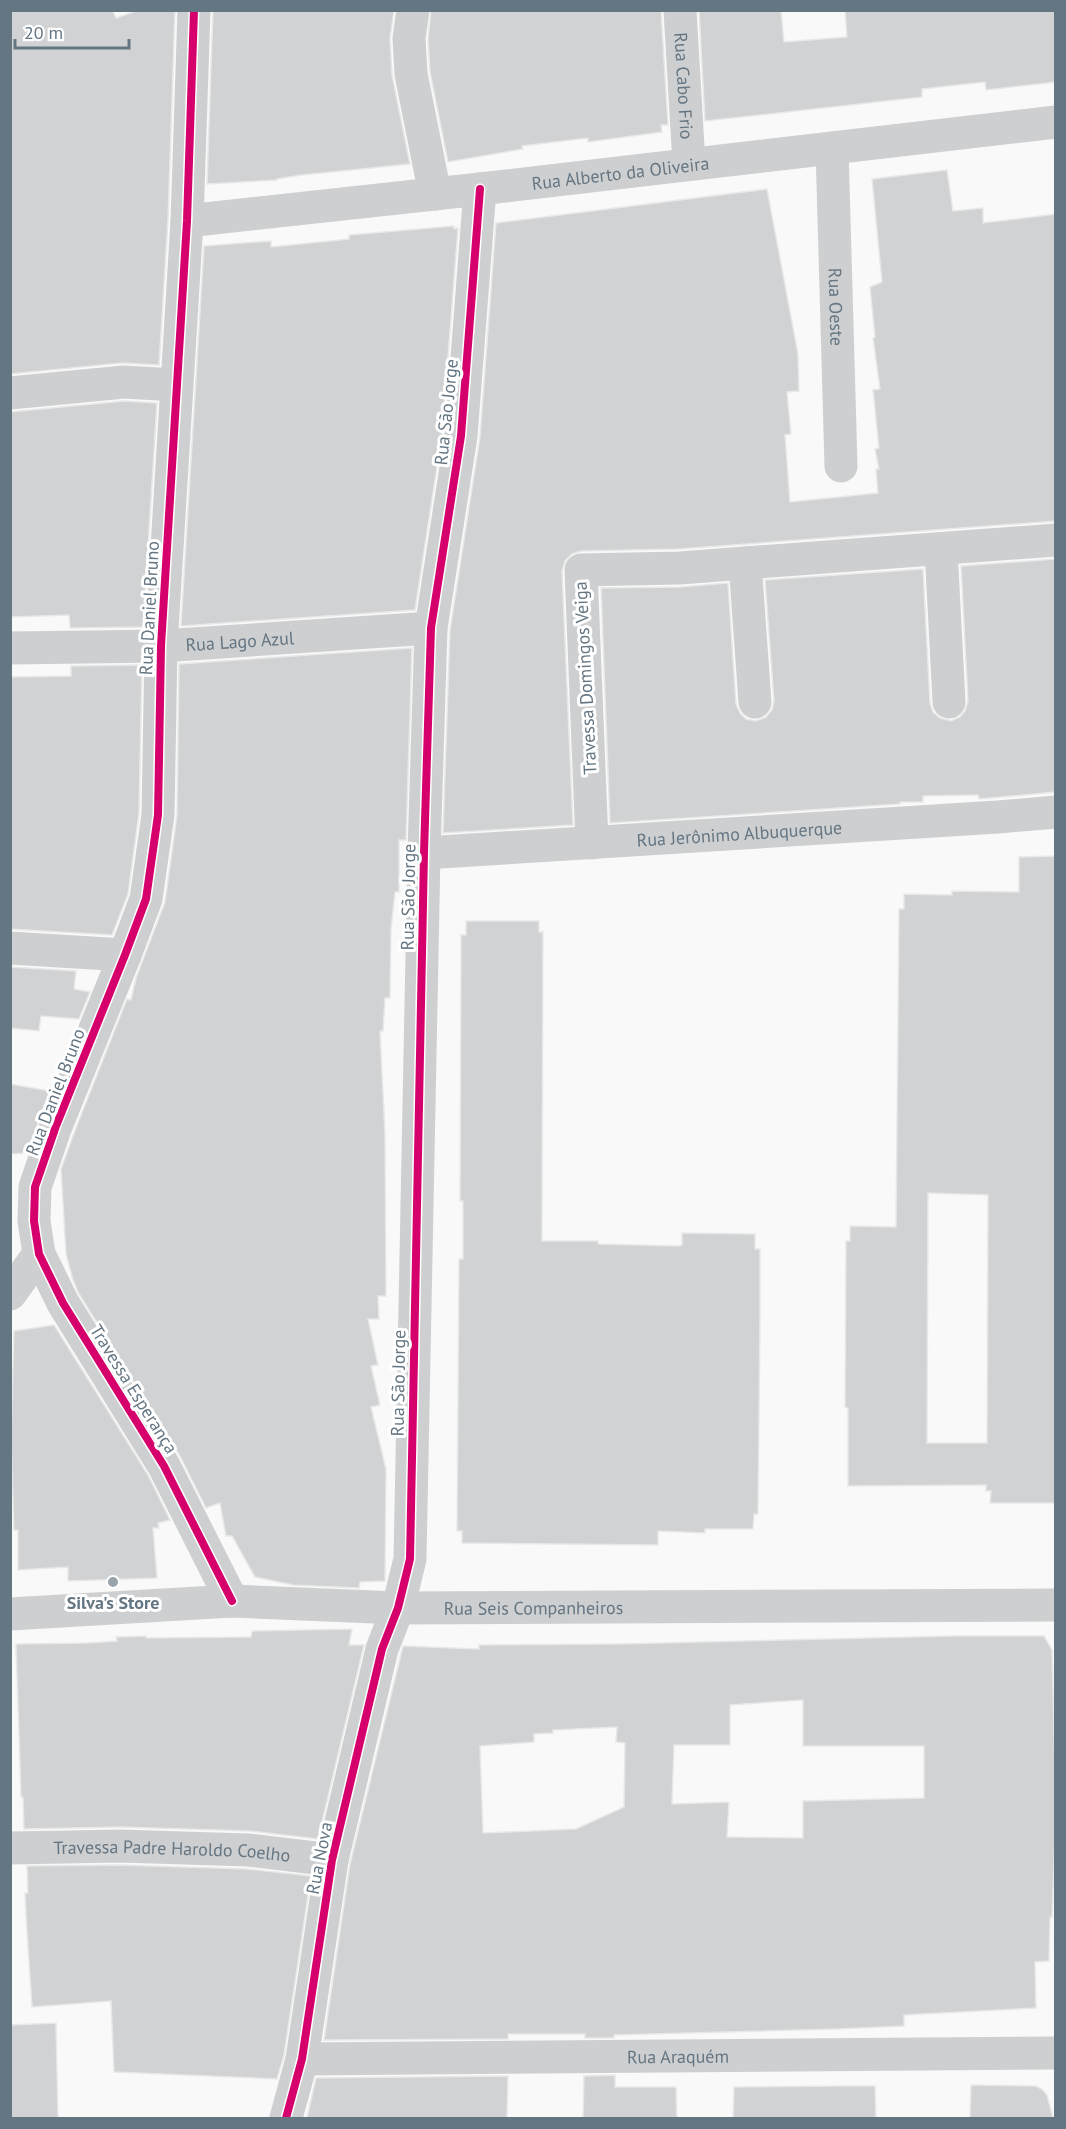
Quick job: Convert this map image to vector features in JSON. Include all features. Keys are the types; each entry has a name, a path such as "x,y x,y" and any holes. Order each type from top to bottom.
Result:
{"street":[{"name":"Rua Daniel Bruno","path":"23,1186 56,1126 146,898 158,815 161,646 187,221 194,10"},
{"path":"413,10 409,38 411,74 435,194"},
{"name":"Rua Cabo Frio","path":"680,10 689,164"},
{"name":"Rua Alberto da Oliveira","path":"187,221 1056,122"},
{"name":"Rua Oeste","path":"832,148 841,466"},
{"name":"Rua São Jorge","path":"398,1608 410,1559 424,853 431,628 461,436 480,189"},
{"path":"10,393 124,382 176,385"},
{"name":"Travessa Domingos Veiga","path":"592,843 580,570 680,568 1056,540"},
{"path":"941,549 949,702"},
{"path":"745,563 755,702"},
{"name":"Rua Lago Azul","path":"10,648 161,646 431,628"},
{"name":"Rua Jerônimo Albuquerque","path":"424,853 1056,812"},
{"path":"10,948 125,955"},
{"name":"Travessa Esperança","path":"23,1186 34,1221 39,1254 63,1303 164,1466 232,1601"},
{"path":"10,1294 39,1254"},
{"name":"Rua Seis Companheiros","path":"10,1614 232,1601 398,1608 1056,1605"},
{"name":"Rua Nova","path":"285,2117 302,2059 332,1860 382,1649 398,1608"},
{"name":"Travessa Padre Haroldo Coelho","path":"10,1848 120,1846 248,1850 332,1860"},
{"name":"Rua Araquém","path":"302,2059 1056,2053"}],"building":[{"path":"10,10 112,10 116,18 139,10 175,10 168,220 159,365 122,363 10,374"},
{"path":"213,10 394,10 390,39 392,75 410,164 302,175 277,180 207,184"},
{"path":"431,10 661,10 668,125 661,125 662,132 588,142 588,138 522,146 523,149 448,162 430,72 428,39"},
{"path":"699,10 781,10 784,42 847,37 845,10 1056,10 1056,82 986,90 985,82 922,89 922,97 705,121"},
{"path":"947,170 953,211 983,208 983,223 1056,214 1056,521 679,549 581,551 572,554 565,561 562,571 573,825 443,833 450,630 480,437 496,223 767,189 798,354 799,391 787,392 791,434 785,435 790,502 878,493 876,469 879,469 875,449 879,448 873,390 880,389 873,338 875,337 870,287 882,282 872,179"},
{"path":"454,226 454,229 458,228 442,434 415,610 181,626 204,246 271,241 271,247 349,239 349,235"},
{"path":"124,401 157,403 143,627 70,628 69,615 10,617 10,412"},
{"path":"1056,559 1056,792 979,799 978,795 923,796 923,802 900,802 900,804 610,823 601,588 680,587 728,583 736,704 746,719 756,721 766,717 772,710 774,701 765,580 923,569 930,703 933,712 940,718 951,721 960,717 968,701 961,566"},
{"path":"412,648 406,840 399,840 399,892 395,892 391,929 390,998 385,998 383,1031 380,1031 385,1134 386,1296 378,1296 379,1319 368,1319 378,1365 371,1366 380,1405 371,1407 386,1469 385,1581 360,1582 359,1588 293,1585 255,1577 232,1536 226,1536 220,1503 206,1508 180,1456 79,1294 66,1254 61,1169 127,999 131,1000 136,978 165,902 177,815 179,664"},
{"path":"142,665 139,813 128,894 112,935 10,929 10,677 71,676 71,666"},
{"path":"1056,856 1056,1503 990,1503 991,1491 986,1491 986,1485 848,1486 848,1408 845,1407 846,1241 850,1241 850,1226 896,1227 899,909 904,909 904,894 952,895 952,891 1019,892 1019,857","holes":["928,1193 988,1195 987,1443 927,1443"]},
{"path":"466,921 539,921 539,932 543,932 542,1241 598,1241 598,1244 678,1246 682,1245 682,1233 755,1234 755,1249 760,1249 760,1316 758,1514 754,1514 753,1529 705,1529 705,1533 658,1531 658,1545 462,1543 462,1531 457,1531 459,1259 463,1259 463,1201 460,1201 461,935 466,935"},
{"path":"10,967 76,971 74,989 90,992 79,1019 41,1016 39,1031 10,1028"},
{"path":"10,1084 50,1091 27,1153 10,1154"},
{"path":"54,1325 148,1475 170,1520 158,1523 159,1528 153,1528 157,1578 68,1581 68,1567 18,1570 18,1530 14,1530 11,1439 14,1331"},
{"path":"352,1629 349,1645 364,1645 318,1839 249,1831 121,1827 24,1829 16,1644 87,1643 117,1641 116,1637 146,1636 146,1638 251,1637 252,1631"},
{"path":"1044,1636 1052,1650 1056,1811 1049,1961 1035,1962 1036,2008 904,2015 904,2026 838,2029 614,2035 614,2038 585,2038 585,2034 508,2034 508,2039 324,2040 350,1864 403,1646 479,1649 479,1645","holes":["803,1700 803,1746 924,1746 924,1798 803,1801 803,1838 727,1837 729,1802 672,1804 674,1745 730,1745 730,1705","617,1727 616,1742 625,1743 624,1807 576,1829 483,1833 480,1746 534,1742 534,1734 553,1733 553,1730"]},
{"path":"120,1865 247,1869 311,1876 284,2055 277,2079 114,2072 111,2001 32,2007 25,1893 28,1893 27,1866"},
{"path":"56,2023 58,2118 10,2118 10,2025"},
{"path":"615,2075 615,2087 676,2087 677,2118 583,2118 584,2076"},
{"path":"508,2076 507,2118 307,2118 316,2078"},
{"path":"971,2085 1035,2086 1047,2095 1053,2118 970,2118"},
{"path":"875,2086 876,2118 733,2118 734,2087"}],"cycle path":[{"path":"194,10 187,221 161,646 158,815 146,899 56,1126 35,1187 34,1221 39,1254 63,1303 164,1466 232,1601"},
{"path":"286,2118 302,2059 332,1860 382,1649 398,1608 410,1559 424,853 431,628 461,436 480,189"}],"place":[{"name":"Silva's Store","path":"113,1582"}]}
